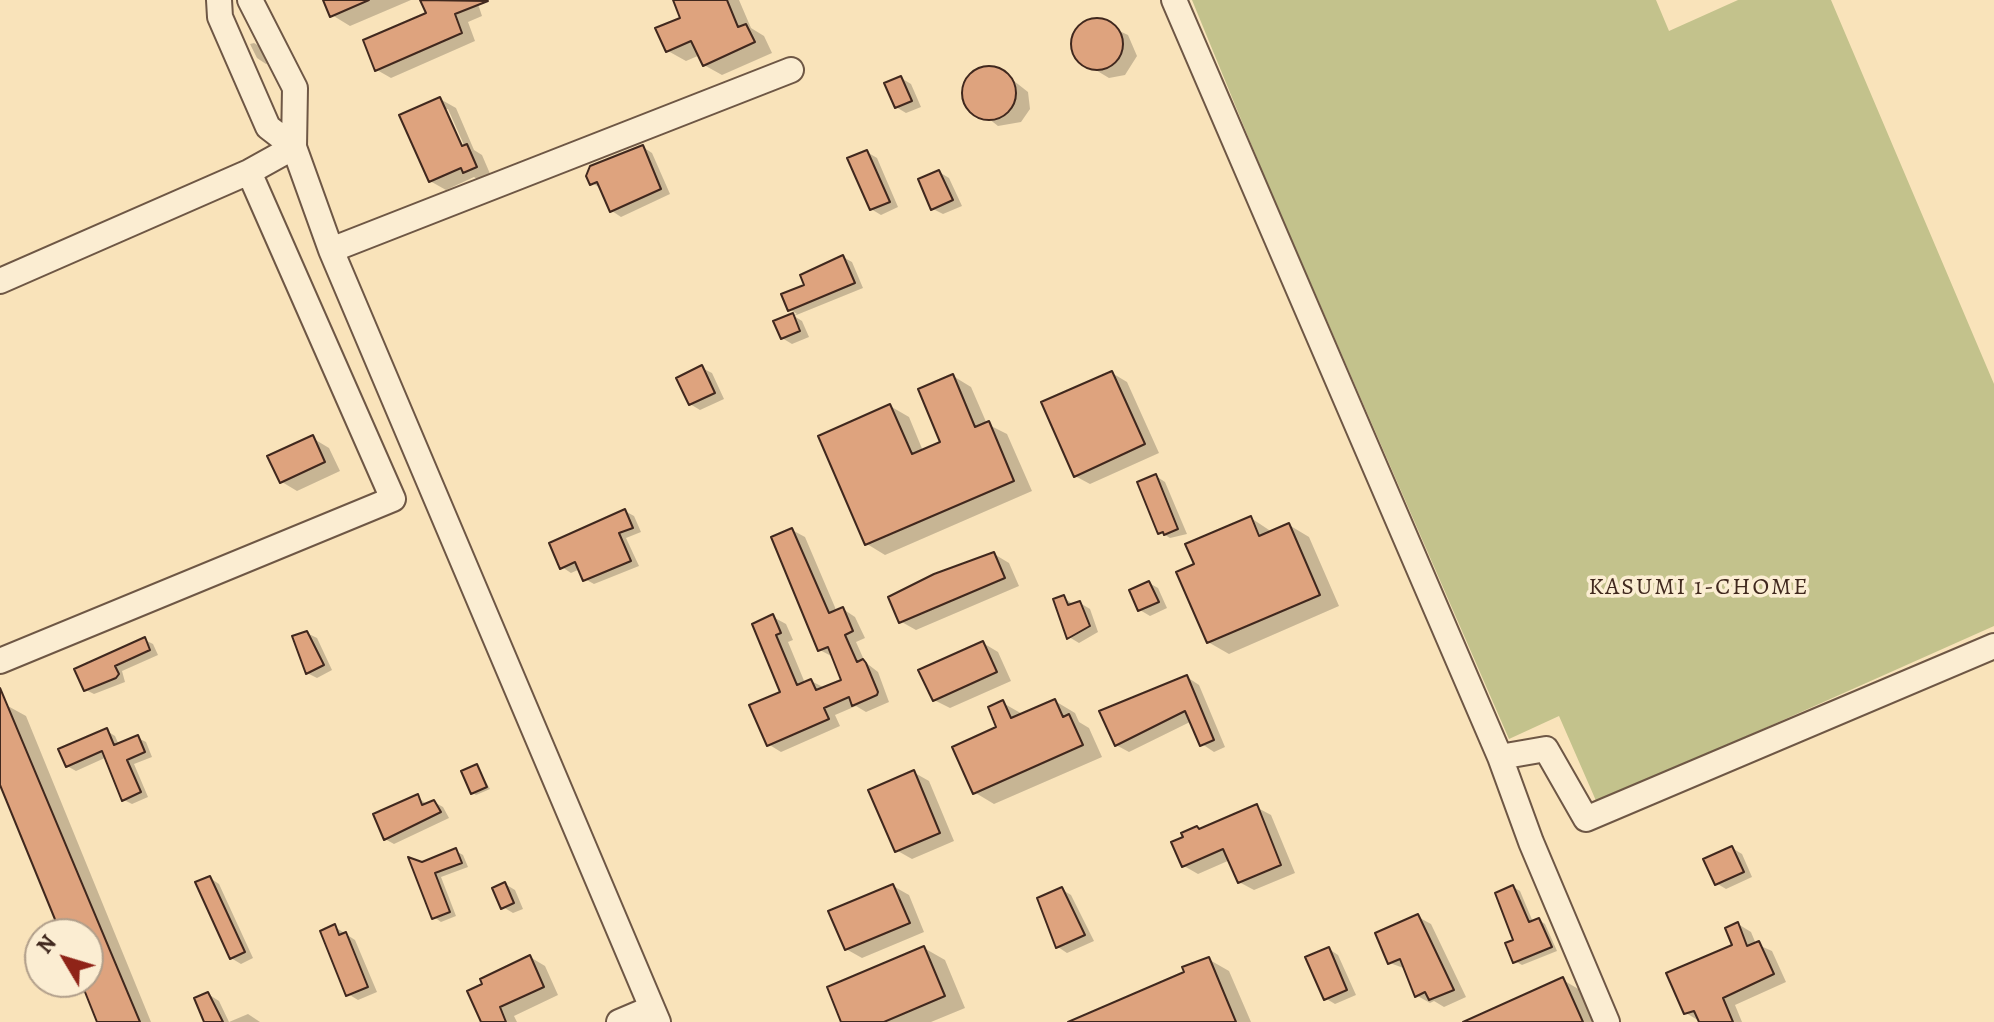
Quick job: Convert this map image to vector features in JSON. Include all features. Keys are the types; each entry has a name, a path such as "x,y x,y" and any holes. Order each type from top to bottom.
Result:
{"lane":[{"path":"219,0 220,17 268,127 294,147"},
{"path":"250,0 295,88 294,147 331,250 655,1015 619,1022"},
{"path":"1174,0 1500,757 1531,842 1607,1022"},
{"path":"331,250 791,70"},
{"path":"0,281 249,172 294,147"},
{"path":"0,661 393,499 249,172"},
{"path":"1500,757 1546,749 1586,819 1994,646"}],"shaded area":[{"path":"1192,0 1656,0 1669,31 1738,0 1831,0 1994,384 1994,626 1597,803 1559,716 1509,739 1268,185"}],"building":[{"path":"323,0 369,0 330,17"},
{"path":"420,0 488,1 455,14 462,33 375,71 363,40 426,13"},
{"path":"673,0 727,0 738,27 746,24 755,42 703,66 691,41 666,52 655,28 680,18"},
{"path":"1097,18 1115,26 1123,44 1115,62 1097,70 1079,62 1071,44 1079,26"},
{"path":"989,66 1008,74 1016,93 1008,112 989,120 970,112 962,93 970,74"},
{"path":"901,76 912,101 895,108 884,83"},
{"path":"440,97 462,146 467,144 477,167 463,173 461,168 429,182 399,115"},
{"path":"643,145 661,189 610,212 597,182 590,185 586,176 590,166"},
{"path":"867,150 890,202 870,210 847,158"},
{"path":"939,170 953,200 931,210 918,179"},
{"path":"843,255 855,283 788,311 781,294 804,285 800,275"},
{"path":"793,313 800,331 781,339 773,321"},
{"path":"702,365 715,393 689,405 676,378"},
{"path":"1112,371 1145,444 1074,477 1041,402"},
{"path":"953,374 975,427 989,421 1014,481 865,545 818,436 890,404 912,454 940,442 918,389"},
{"path":"313,435 325,462 280,483 267,456"},
{"path":"1156,474 1178,529 1164,535 1163,532 1158,534 1137,482"},
{"path":"625,509 633,528 619,533 631,561 583,581 575,562 560,569 549,543"},
{"path":"1251,516 1259,536 1289,523 1320,595 1207,643 1176,572 1194,564 1185,544"},
{"path":"792,528 829,613 843,607 853,631 845,635 857,662 863,659 866,663 878,692 852,706 849,697 824,708 829,719 767,746 749,705 780,692 752,624 773,614 781,633 776,635 797,685 811,679 816,690 841,680 828,647 818,651 771,537"},
{"path":"994,552 1005,578 899,623 888,597 934,574"},
{"path":"1149,581 1159,602 1138,611 1129,590"},
{"path":"1064,595 1068,605 1080,601 1090,626 1067,639 1053,599"},
{"path":"307,631 324,665 306,674 292,636"},
{"path":"145,637 150,650 115,666 119,674 116,678 84,691 74,669"},
{"path":"983,641 997,672 933,701 918,670"},
{"path":"1187,675 1214,740 1200,746 1185,711 1115,746 1099,711"},
{"path":"0,688 96,918 54,918 0,785"},
{"path":"1055,699 1063,717 1069,714 1083,745 973,794 952,747 996,727 988,707 1003,700 1011,718"},
{"path":"107,728 114,745 138,735 145,752 127,760 141,792 122,801 102,751 66,767 58,749"},
{"path":"477,764 487,787 471,794 461,771"},
{"path":"914,770 940,833 895,852 868,790"},
{"path":"418,794 422,805 434,800 441,812 384,840 373,814"},
{"path":"1257,804 1281,865 1238,883 1223,849 1182,867 1171,842 1183,837 1181,833 1197,826 1199,829"},
{"path":"1732,846 1744,872 1715,885 1703,859"},
{"path":"456,848 462,863 435,873 450,912 432,919 408,857 422,862"},
{"path":"210,876 245,952 230,959 195,882"},
{"path":"505,882 514,903 501,909 492,888"},
{"path":"893,884 910,923 845,950 828,911"},
{"path":"1513,885 1529,922 1539,918 1552,947 1513,963 1505,943 1513,940 1495,893"},
{"path":"1062,887 1085,935 1056,948 1037,898"},
{"path":"1418,914 1454,990 1429,1000 1425,992 1415,997 1400,959 1388,964 1375,933"},
{"path":"1738,922 1747,946 1759,941 1774,974 1723,998 1733,1022 1699,1022 1694,1011 1684,1014 1666,973 1732,945 1725,928"},
{"path":"335,924 339,935 346,932 368,987 346,996 320,931"},
{"path":"104,936 140,1022 97,1022 87,998 104,998"},
{"path":"924,946 945,996 884,1022 841,1022 827,987"},
{"path":"1329,947 1347,990 1324,1000 1305,957"},
{"path":"530,955 544,987 500,1007 506,1022 481,1022 467,991 482,984 480,979"},
{"path":"1209,957 1236,1022 1068,1022 1184,972 1182,967"},
{"path":"1563,977 1583,1022 1463,1022"},
{"path":"208,992 223,1022 204,1022 194,998"}],"district":[{"name":"KASUMI 1-CHOME","path":"1699,588"}]}
